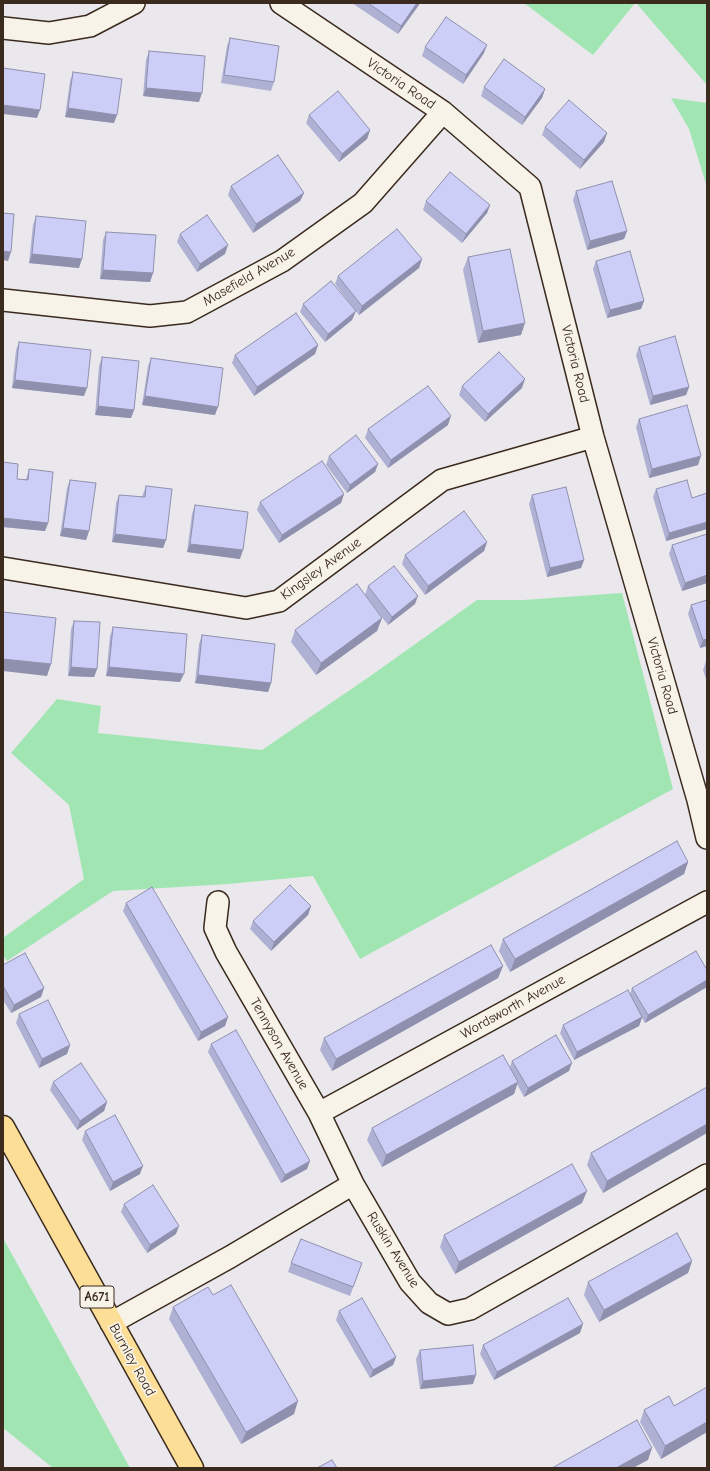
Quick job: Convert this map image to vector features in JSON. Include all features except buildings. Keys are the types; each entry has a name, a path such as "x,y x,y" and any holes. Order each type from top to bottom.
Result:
{"main road":[{"name":"Burnley Road","path":"3,1127 192,1468"}],"street":[{"path":"3,28 49,34 90,26 134,3"},
{"name":"Victoria Road","path":"281,3 443,112 530,187 593,437 702,799 707,838"},
{"name":"Masefield Avenue","path":"3,300 150,316 187,312 282,261 363,204 443,112"},
{"name":"Kingsley Avenue","path":"3,568 246,608 279,601 442,480 593,437"},
{"name":"Tennyson Avenue","path":"218,902 215,928 226,952 319,1113 353,1184"},
{"name":"Wordsworth Avenue","path":"319,1113 707,902"},
{"name":"Ruskin Avenue","path":"353,1184 410,1282 429,1303 448,1314 470,1309 707,1175"},
{"path":"111,1323 230,1257 353,1184"}],"green space":[{"path":"524,3 635,3 593,55"},
{"path":"636,3 707,3 707,85"},
{"path":"671,98 707,103 707,187 689,129"},
{"path":"622,593 673,789 360,959 313,876 228,884 113,891 7,961 3,955 3,938 84,879 69,805 11,753 57,699 101,706 98,733 262,750 369,677 477,600 523,600"},
{"path":"3,1238 130,1468 53,1468 3,1428"}]}
